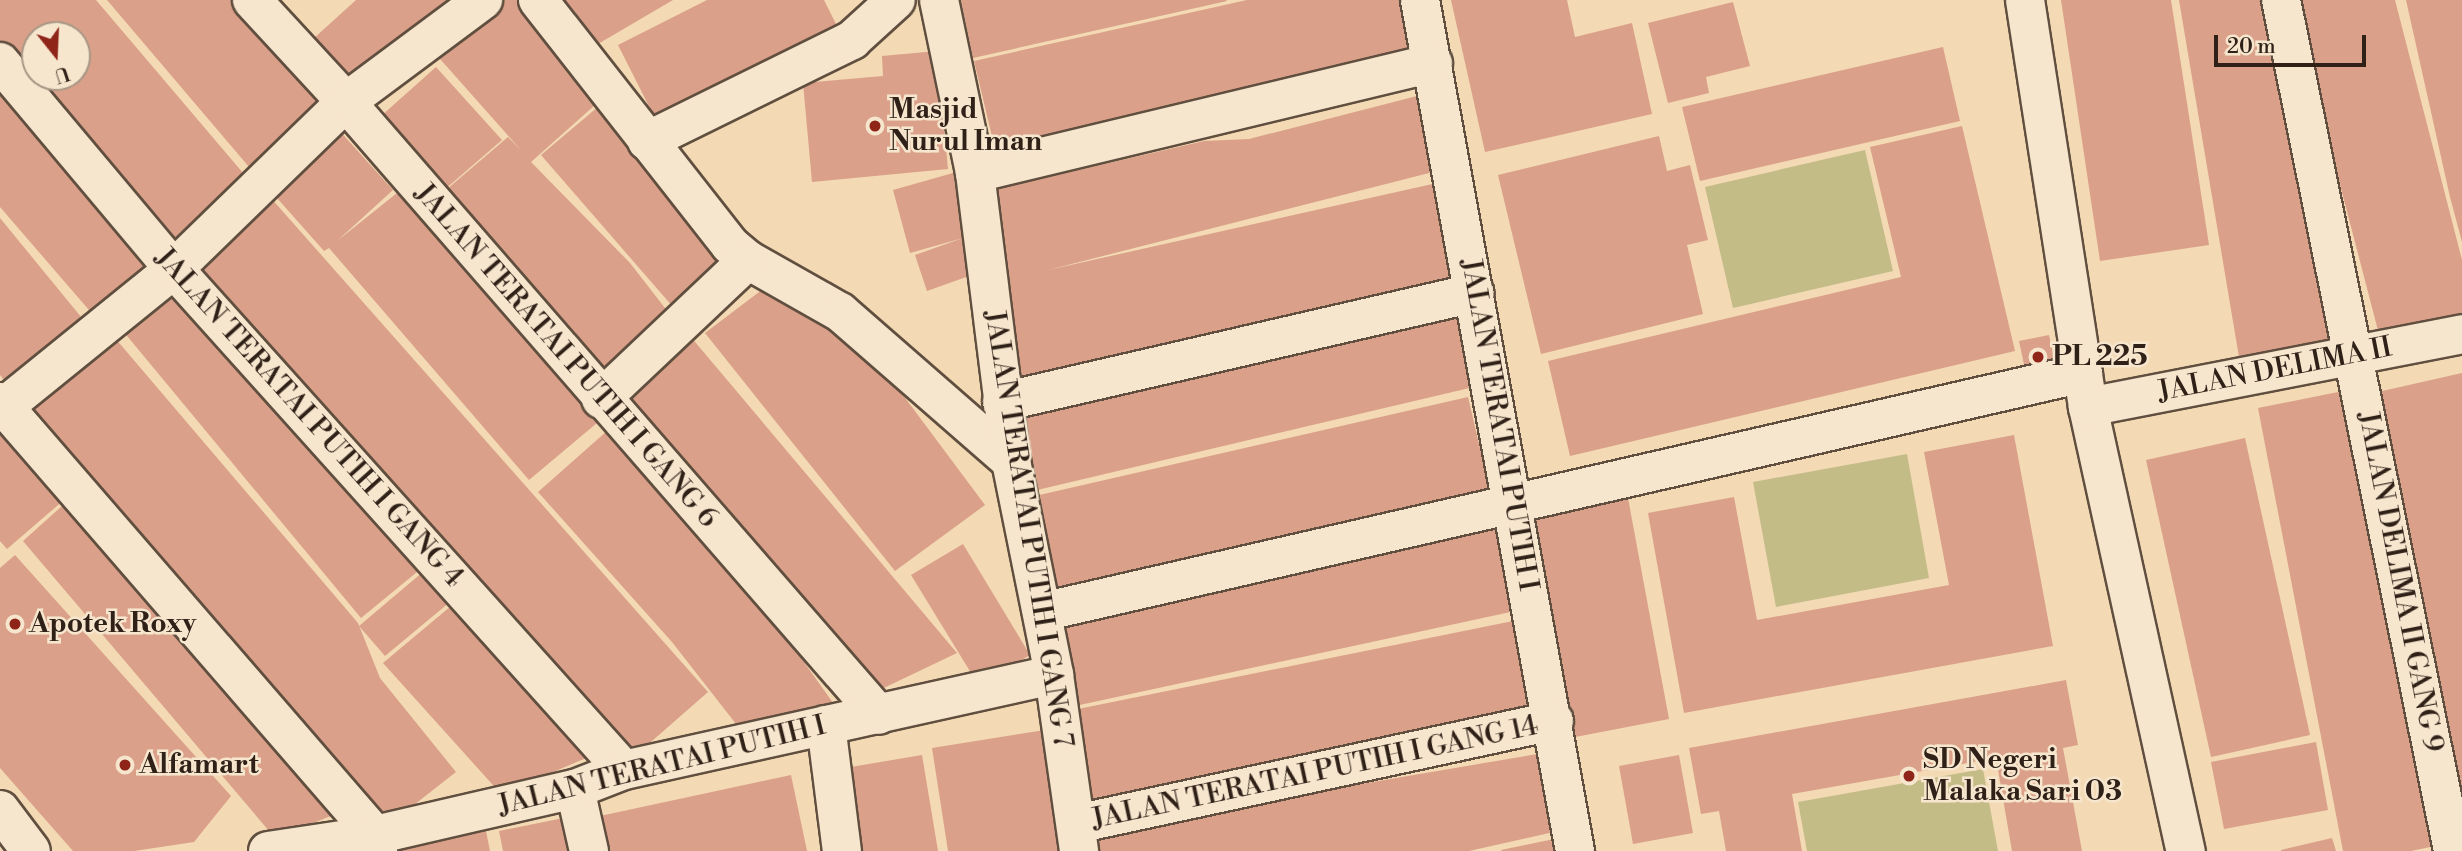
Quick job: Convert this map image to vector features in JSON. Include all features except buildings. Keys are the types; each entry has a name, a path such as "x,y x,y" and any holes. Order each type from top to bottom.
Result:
{"street":[{"name":"JALAN TERATAI PUTIH I GANG 6","path":"252,0 345,102 878,715"},
{"path":"377,843 1,406 174,268 345,102 483,0"},
{"path":"538,0 647,141 748,260 840,312 1011,461"},
{"path":"647,141 852,40 896,0"},
{"name":"JALAN TERATAI PUTIH I GANG 7","path":"939,0 975,173 1011,461 1054,675 1077,838"},
{"name":"JALAN TERATAI PUTIH I","path":"1420,0 1554,721 1575,851"},
{"path":"2025,0 2086,390 2186,851"},
{"name":"JALAN DELIMA II GANG 9","path":"2281,0 2356,355 2453,851"},
{"name":"JALAN TERATAI PUTIH I GANG 4","path":"0,62 174,268 624,770"},
{"path":"975,173 1433,63"},
{"path":"601,399 748,260"},
{"path":"1002,402 1475,293"},
{"name":"JALAN DELIMA II","path":"1513,507 2086,390 2356,355 2462,334"},
{"path":"1042,612 1513,507"},
{"name":"JALAN TERATAI PUTIH I","path":"268,851 377,843 575,789 624,770 1054,675"},
{"name":"JALAN TERATAI PUTIH I GANG 14","path":"1077,838 1554,721"},
{"path":"826,724 842,851"},
{"path":"575,789 589,851"},
{"path":"0,810 31,851"}],"shaded area":[{"path":"1865,150 1893,271 1733,308 1705,187"},
{"path":"1907,454 1929,578 1776,607 1753,482"},
{"path":"1983,769 1998,851 1807,851 1798,802"}],"place":[{"name":"Masjid Nurul Iman","path":"875,126"},
{"name":"PL 225","path":"2038,357"},
{"name":"Apotek Roxy","path":"15,624"},
{"name":"Alfamart","path":"125,765"},
{"name":"SD Negeri Malaka Sari 03","path":"1909,776"}]}
